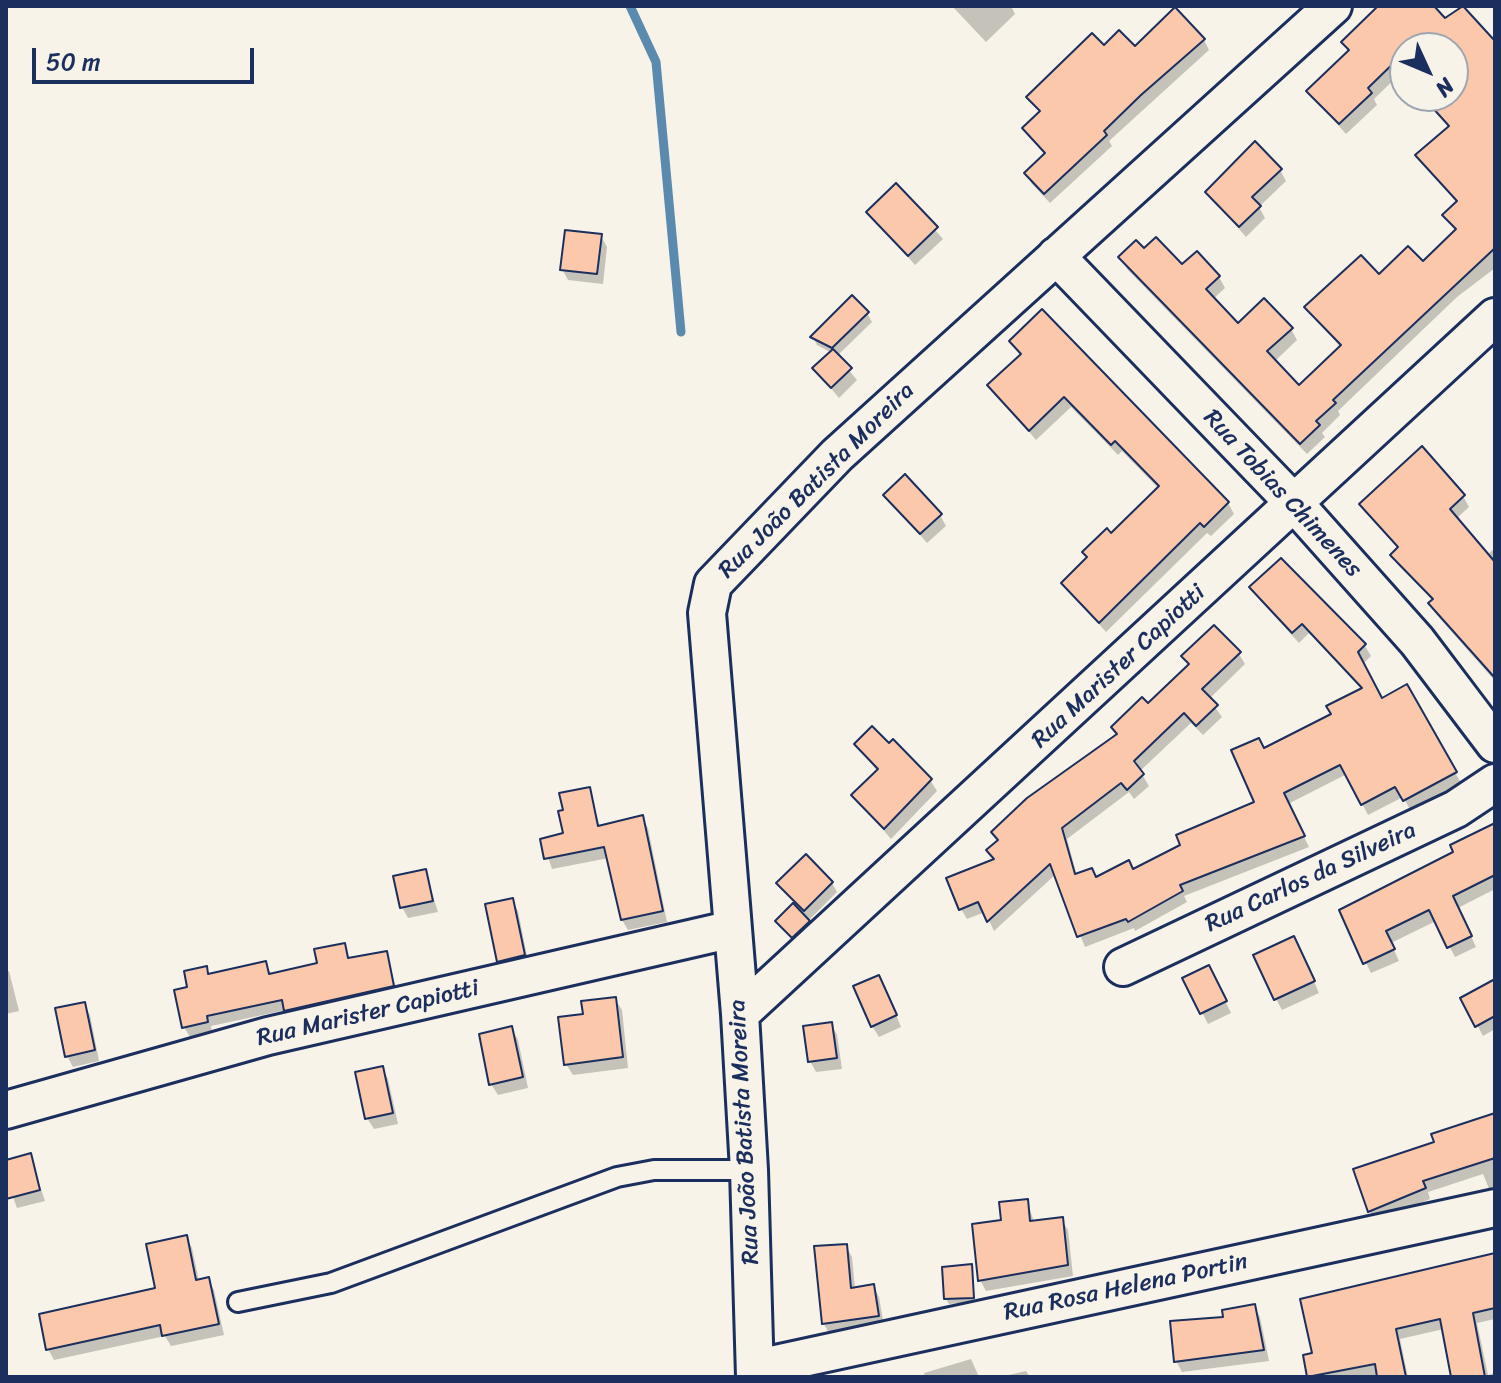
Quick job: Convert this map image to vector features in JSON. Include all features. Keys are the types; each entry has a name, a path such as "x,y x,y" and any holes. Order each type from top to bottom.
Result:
{"street":[{"name":"Rua João Batista Moreira","path":"756,1372 740,1014 707,613 713,584 837,455 1333,6"},
{"name":"Rua Tobias Chimenes","path":"1056,256 1295,504 1417,641 1495,744"},
{"name":"Rua Marister Capiotti","path":"740,1014 1495,317"},
{"name":"Rua Carlos da Silveira","path":"1123,967 1456,809 1495,783"},
{"name":"Rua Marister Capiotti","path":"6,1110 268,1036 733,929"},
{"name":"Rua Rosa Helena Portin","path":"756,1372 1495,1208"}],"lane":[{"path":"238,1302 331,1283 617,1177 654,1170 749,1170"}],"building":[{"path":"1378,6 1434,6 1445,18 1463,6 1495,41 1495,248 1333,400 1336,403 1316,421 1320,425 1300,444 1118,257 1136,240 1144,248 1156,237 1182,264 1197,251 1220,276 1206,289 1238,323 1264,298 1293,328 1267,351 1299,385 1341,345 1304,307 1361,255 1379,274 1408,246 1423,261 1456,229 1442,215 1457,201 1415,155 1449,126 1436,112 1469,112 1469,32 1389,32 1389,68 1368,88 1372,93 1339,124 1306,91 1349,50 1341,42"},
{"path":"1175,7 1205,39 1141,95 1104,131 1107,135 1044,194 1024,173 1045,153 1022,128 1040,111 1026,97 1092,33 1104,45 1119,30 1135,46"},
{"path":"1255,141 1282,169 1252,197 1261,206 1239,227 1205,192"},
{"path":"896,183 938,227 908,256 866,212"},
{"path":"565,230 602,234 597,274 560,270"},
{"path":"852,295 869,312 832,348 810,337"},
{"path":"1042,309 1229,502 1204,527 1200,523 1099,623 1061,583 1087,557 1082,552 1107,528 1111,533 1159,486 1115,441 1111,445 1064,397 1029,431 987,385 1021,354 1009,341"},
{"path":"833,349 852,368 831,388 812,368"},
{"path":"1422,446 1465,495 1450,509 1495,562 1495,678 1428,603 1433,599 1390,555 1398,547 1359,504"},
{"path":"905,474 942,514 920,534 883,495"},
{"path":"1281,558 1366,644 1358,652 1382,698 1407,684 1457,772 1403,801 1395,787 1361,805 1340,765 1284,793 1305,836 1180,885 1183,891 1128,922 1126,919 1077,937 1050,864 987,922 978,902 959,910 946,878 994,859 986,850 998,840 991,832 1027,798 1117,734 1111,727 1142,697 1148,703 1189,664 1181,656 1214,625 1241,652 1202,689 1218,705 1196,726 1184,713 1134,761 1144,774 1127,790 1121,783 1062,828 1075,874 1092,868 1096,877 1129,860 1133,869 1180,845 1176,835 1254,802 1231,750 1259,738 1264,748 1331,714 1326,706 1362,688 1302,624 1292,633 1249,587"},
{"path":"872,726 889,743 893,739 932,779 884,829 851,795 878,769 854,744"},
{"path":"590,787 598,826 643,815 663,911 621,920 604,847 544,859 540,839 563,833 558,811 563,810 559,793"},
{"path":"1495,823 1495,875 1453,896 1472,936 1447,948 1429,910 1386,931 1395,949 1363,964 1339,910 1453,852 1450,845"},
{"path":"806,854 833,882 804,911 776,883"},
{"path":"426,869 433,901 400,908 393,876"},
{"path":"513,898 525,955 497,962 485,904"},
{"path":"793,903 810,921 792,938 775,921"},
{"path":"1294,936 1315,981 1274,1000 1253,955"},
{"path":"345,943 348,958 387,951 394,986 284,1011 282,1000 207,1016 208,1022 182,1028 174,990 187,987 184,971 207,966 208,974 266,961 269,974 317,963 314,949"},
{"path":"1209,965 1227,1001 1200,1014 1182,978"},
{"path":"879,975 897,1015 871,1027 853,986"},
{"path":"1495,979 1495,1016 1475,1027 1460,998"},
{"path":"616,997 623,1057 564,1065 558,1017 583,1014 581,1001"},
{"path":"85,1002 95,1050 65,1057 55,1008"},
{"path":"832,1022 837,1058 808,1062 803,1026"},
{"path":"512,1026 523,1077 489,1085 479,1034"},
{"path":"383,1066 393,1113 365,1119 355,1072"},
{"path":"1495,1113 1495,1158 1423,1181 1426,1188 1368,1212 1353,1169 1434,1142 1431,1134"},
{"path":"31,1153 40,1190 6,1199 6,1160"},
{"path":"1028,1199 1030,1221 1063,1217 1068,1265 978,1281 972,1224 1001,1220 999,1202"},
{"path":"187,1235 196,1280 209,1277 219,1324 162,1336 160,1325 46,1350 39,1314 155,1288 146,1244"},
{"path":"847,1244 851,1288 874,1284 879,1316 822,1324 814,1246"},
{"path":"1495,1253 1495,1308 1473,1313 1485,1377 1451,1377 1440,1319 1396,1329 1406,1377 1377,1377 1375,1364 1307,1377 1303,1355 1312,1353 1300,1299"},
{"path":"972,1264 974,1298 944,1299 942,1267"},
{"path":"1255,1304 1264,1350 1174,1362 1170,1321 1223,1317 1222,1310"}],"waterway":[{"path":"630,6 656,62 681,332"}]}
